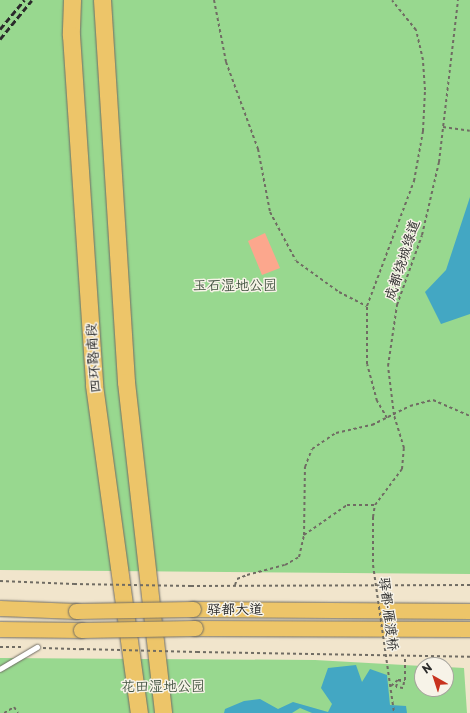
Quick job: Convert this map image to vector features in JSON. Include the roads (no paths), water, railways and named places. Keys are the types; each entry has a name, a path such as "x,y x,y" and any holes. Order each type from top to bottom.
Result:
{"highway":[{"name":"四环路南段","path":"72,0 71,35 94,385 139,713"},
{"path":"102,0 126,382 163,713"}],"main road":[{"name":"驿都大道","path":"0,608 76,611 193,609 470,611"},
{"name":"驿都大道","path":"0,629 470,629"}],"lane":[{"path":"0,669 37,647"}],"water":[{"path":"470,197 470,314 441,324 425,292 446,270"},
{"path":"356,665 362,682 370,669 387,675 390,705 406,706 407,713 312,713 300,708 292,713 224,713 225,709 244,701 260,699 278,709 293,702 328,712 332,704 321,688 328,668"}],"railway":[{"path":"0,29 24,0"},
{"path":"0,39 32,0"}],"park label":[{"name":"玉石湿地公园","path":"235,285"},
{"name":"花田湿地公园","path":"163,686"}]}
